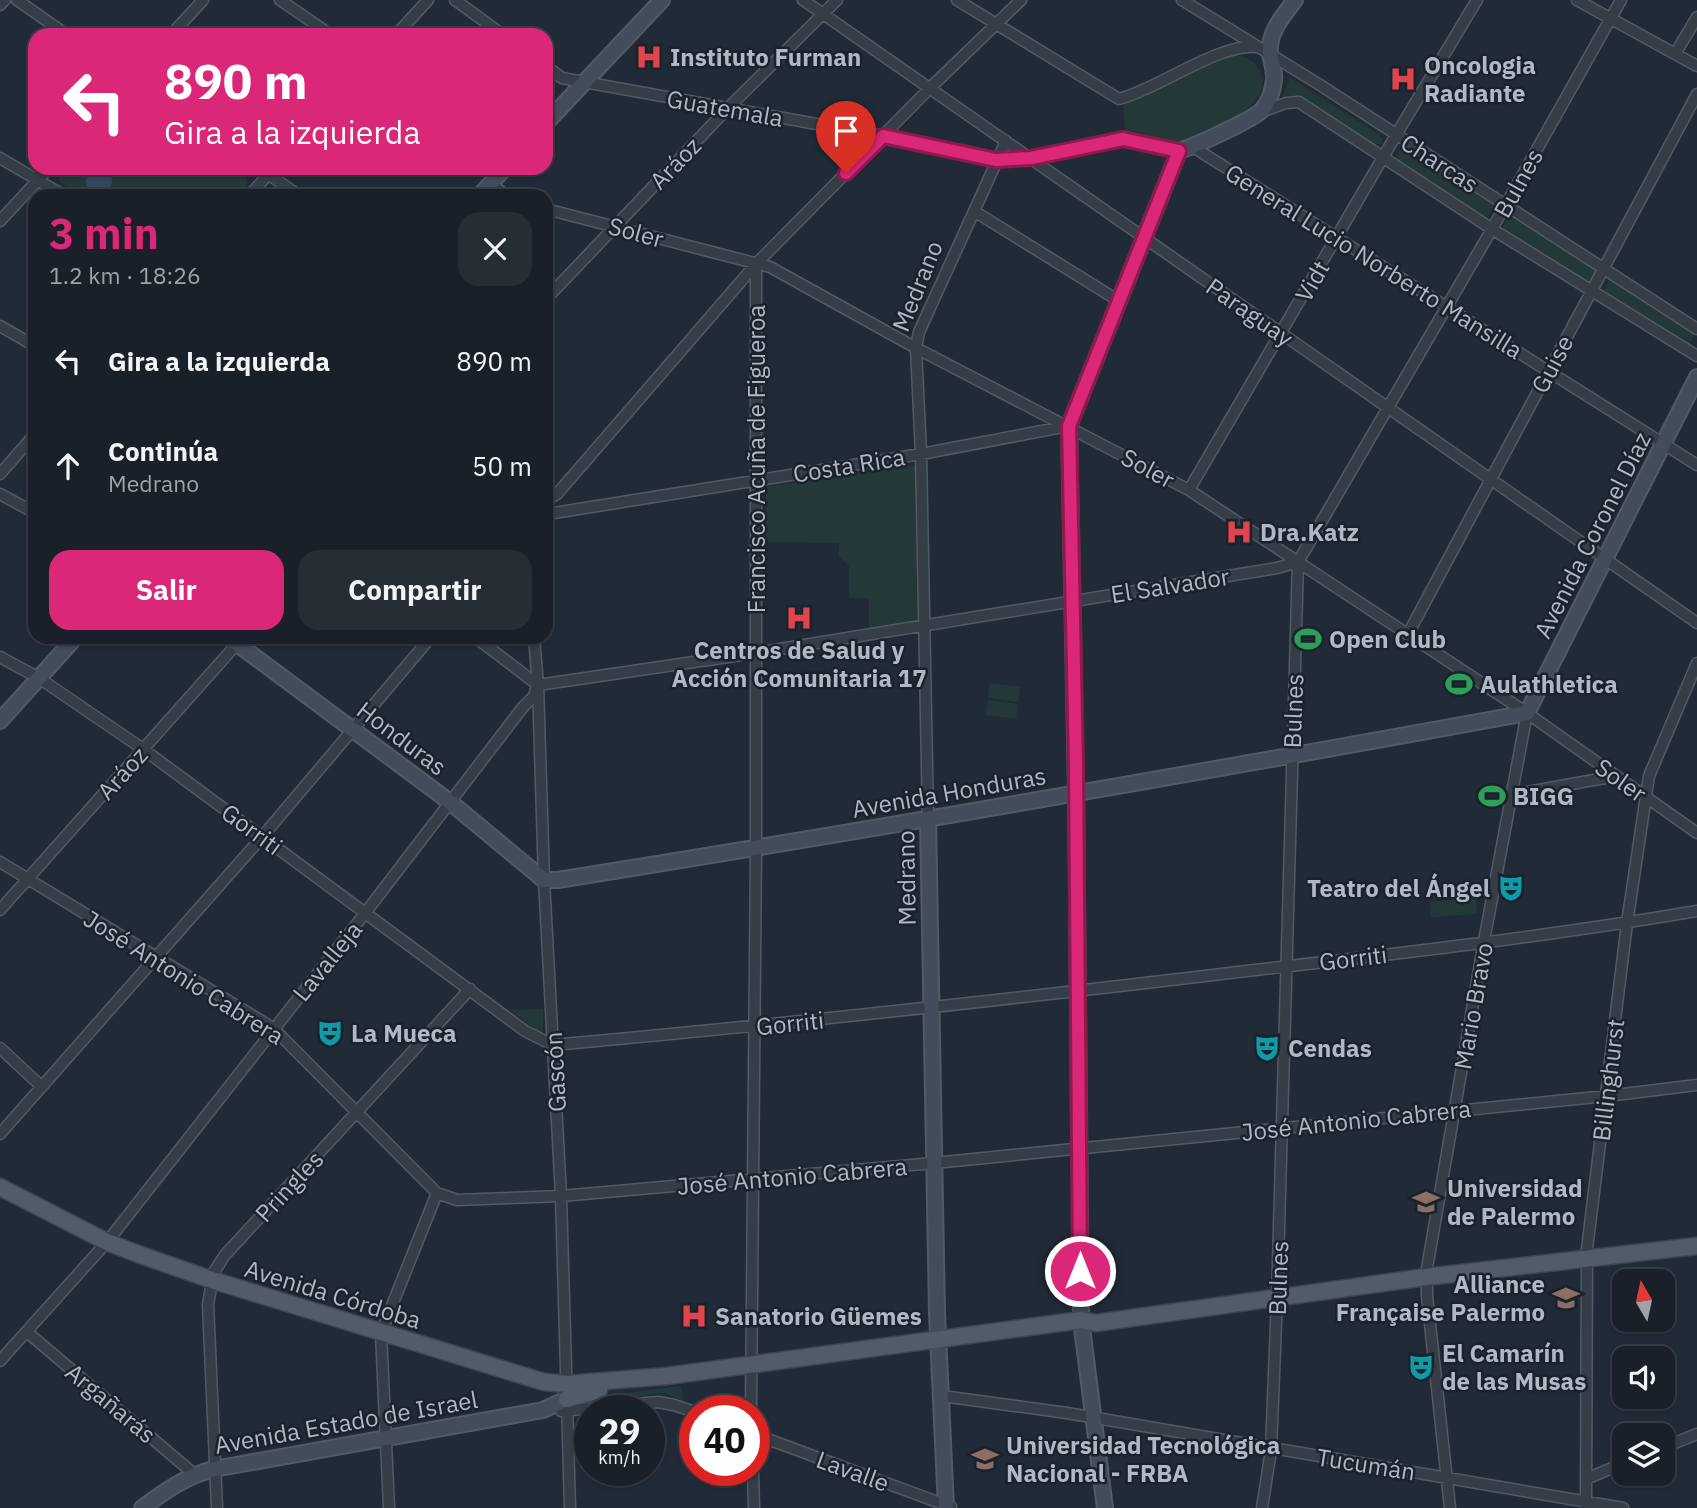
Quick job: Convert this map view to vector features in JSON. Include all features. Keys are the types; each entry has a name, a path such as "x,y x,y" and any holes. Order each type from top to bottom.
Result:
{"main road":[{"name":"Avenida Córdoba","path":"0,1187 107,1242 212,1280 544,1382 567,1398 667,1376 750,1364 1081,1320 1096,1323 1426,1277 1697,1247"}],"street":[{"path":"0,5 5,0"},
{"path":"17,0 57,28"},
{"path":"177,28 203,0"},
{"path":"280,0 321,28"},
{"path":"402,28 428,0"},
{"path":"455,0 493,28"},
{"path":"553,116 662,0"},
{"name":"Paraguay","path":"803,0 1697,623"},
{"name":"Aráoz","path":"553,292 727,109 837,0"},
{"path":"957,0 1119,99 1219,55 1243,48 1264,51"},
{"path":"553,496 756,264 1021,0"},
{"name":"Charcas","path":"1182,0 1697,329"},
{"path":"1261,112 1269,100 1274,79 1264,51 1277,24 1295,0"},
{"name":"Vidt","path":"1189,490 1477,0"},
{"path":"1577,0 1697,66"},
{"name":"Bulnes","path":"1262,1508 1271,1450 1277,1297 1298,562 1492,229 1621,0"},
{"path":"1675,54 1697,17"},
{"name":"Guatemala","path":"553,71 562,78 883,136 996,160 1031,158"},
{"name":"Guise","path":"1408,634 1697,94"},
{"path":"1105,1508 1081,1320 1079,992 1069,426 1144,238 1186,149 1261,112 1286,103 1299,102 1492,229 1697,356"},
{"name":"General Lucio Norberto Mansilla","path":"1031,158 1123,139 1186,149 1337,237 1697,465"},
{"name":"Medrano","path":"948,1507 937,1313 925,626 916,348 919,332 1006,141"},
{"path":"0,158 28,174"},
{"path":"29,175 53,189"},
{"path":"30,189 43,175"},
{"path":"255,189 267,175"},
{"path":"276,175 292,189"},
{"path":"485,189 498,175"},
{"path":"491,183 498,189"},
{"path":"0,221 28,191"},
{"name":"Soler","path":"553,211 770,267 916,348 1189,490 1527,713 1697,833"},
{"path":"974,211 1119,301"},
{"name":"Francisco Acuña de Figueroa","path":"751,1395 756,849 756,264"},
{"path":"0,326 28,342"},
{"name":"Avenida Coronel Díaz","path":"1527,713 1697,377"},
{"name":"Costa Rica","path":"553,513 921,454 1069,426"},
{"path":"0,474 28,442"},
{"path":"0,494 28,509"},
{"name":"El Salvador","path":"538,685 925,626 1277,568 1298,562"},
{"path":"0,721 70,644"},
{"name":"Aráoz","path":"0,910 232,644"},
{"name":"Honduras","path":"242,644 450,802 544,880"},
{"path":"0,1134 262,837 425,644"},
{"path":"484,644 538,685"},
{"name":"Gascón","path":"535,644 561,1196 570,1508"},
{"name":"Gorriti","path":"0,657 39,678 143,749 525,1031 553,1045 754,1027 1079,992 1484,942 1697,911"},
{"name":"Billinghurst","path":"1586,1505 1586,1259 1627,923 1649,776 1697,663"},
{"name":"Lavalleja","path":"0,1361 107,1242 534,696 538,685"},
{"name":"Avenida Honduras","path":"544,880 756,849 1527,713"},
{"name":"Mario Bravo","path":"1450,1508 1426,1277 1527,713"},
{"path":"1511,795 1616,776"},
{"name":"José Antonio Cabrera","path":"0,862 274,1028 438,1193 445,1198 457,1200 561,1196 934,1163 1697,1085"},
{"name":"Pringles","path":"216,1508 208,1304 212,1280 219,1263 470,989"},
{"path":"0,1048 41,1086"},
{"path":"388,1508 381,1333 438,1193"},
{"name":"Argañarás","path":"27,1332 194,1474"},
{"name":"Tucumán","path":"942,1396 1447,1476 1586,1505 1623,1508"},
{"path":"567,1398 658,1402 679,1407"},
{"name":"Avenida Estado de Israel","path":"142,1508 194,1474 543,1410 567,1398"},
{"path":"1675,1443 1697,1434"},
{"name":"Lavalle","path":"770,1440 948,1507"},
{"path":"1586,1479 1612,1468"},
{"path":"753,1486 754,1508"}],"green space":[{"path":"1236,55 1257,66 1262,85 1258,96 1238,116 1188,143 1172,142 1125,130 1123,106"},
{"path":"1287,76 1379,134 1383,139 1382,144 1372,144 1302,96 1282,98 1289,79"},
{"path":"1402,146 1495,205 1485,221 1393,162"},
{"path":"59,175 245,175 247,182 244,189 73,189 59,181"},
{"path":"1510,214 1598,269 1589,285 1501,231"},
{"path":"1611,277 1696,332 1688,348 1603,293"},
{"path":"915,465 917,620 869,628 869,599 849,598 849,566 839,557 839,543 765,542 766,487"},
{"path":"990,683 1020,687 1018,702 988,698"},
{"path":"988,700 1018,704 1016,719 985,715"},
{"path":"1476,898 1477,914 1431,917 1430,902"},
{"path":"543,1009 543,1036 511,1010"},
{"path":"681,1386 682,1395 679,1395 679,1399 665,1393 609,1395"}],"water":[{"path":"87,175 111,175 109,189 89,189"}],"place":[{"name":"Instituto Furman","path":"649,57"},
{"name":"Oncologia Radiante","path":"1403,79"},
{"name":"Dra.Katz","path":"1239,532"},
{"name":"Centros de Salud y Acción Comunitaria 17","path":"799,618"},
{"name":"Open Club","path":"1308,639"},
{"name":"Aulathletica","path":"1459,684"},
{"name":"BIGG","path":"1492,796"},
{"name":"Teatro del Ángel","path":"1511,888"},
{"name":"La Mueca","path":"330,1033"},
{"name":"Cendas","path":"1267,1048"},
{"name":"Universidad de Palermo","path":"1426,1202"},
{"name":"Alliance Française Palermo","path":"1566,1298"},
{"name":"Sanatorio Güemes","path":"694,1316"},
{"name":"El Camarín de las Musas","path":"1421,1367"},
{"name":"Universidad Tecnológica Nacional - FRBA","path":"985,1459"}],"route":[{"path":"846,173 883,136 996,160 1031,158 1123,139 1164,150 1179,151 1069,426 1079,990 1080,1271"}]}
